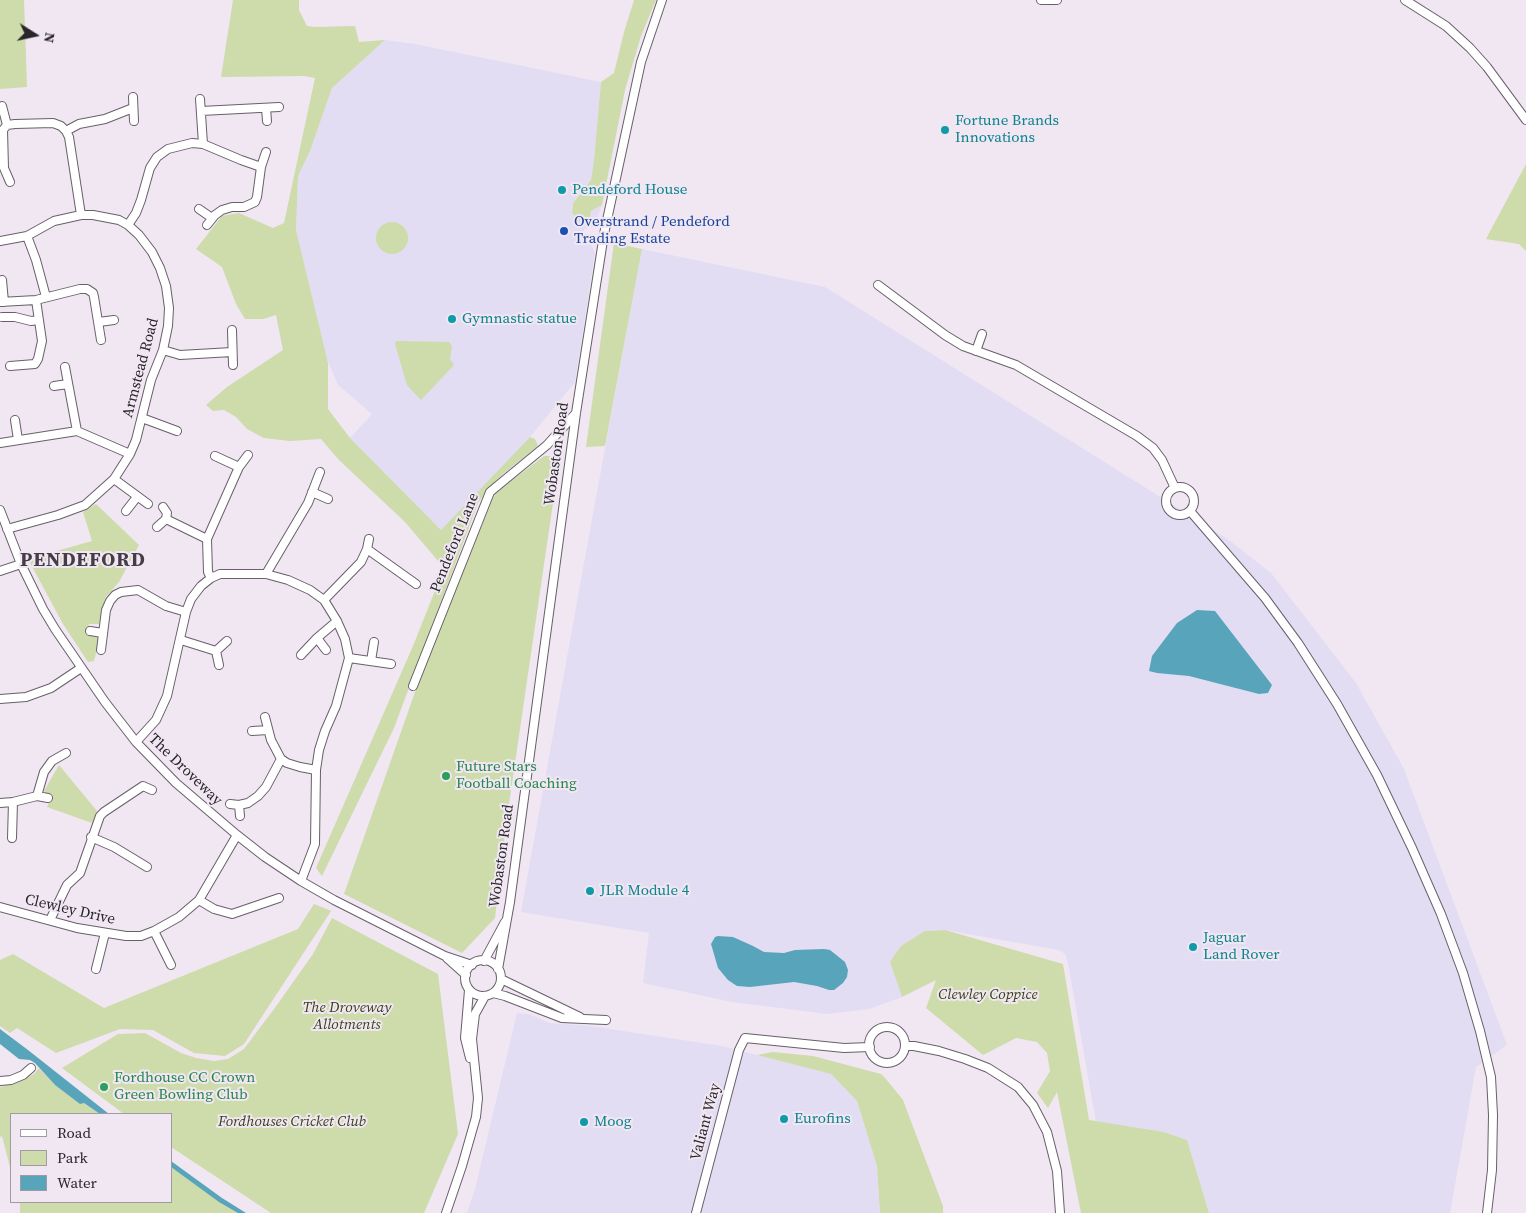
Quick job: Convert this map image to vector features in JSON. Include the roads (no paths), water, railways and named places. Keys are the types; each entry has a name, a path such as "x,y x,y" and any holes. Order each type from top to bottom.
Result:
{"street":[{"name":"Wobaston Road","path":"498,969 507,918 576,413 604,234 641,62 662,0"},
{"path":"1041,0 1057,0"},
{"path":"1405,0 1446,26 1470,48 1487,67 1526,120"},
{"path":"133,97 134,121"},
{"path":"200,100 204,144"},
{"path":"2,106 7,125"},
{"path":"66,131 78,124 105,119 133,108"},
{"path":"266,108 267,121"},
{"path":"201,110 279,108"},
{"path":"10,182 3,172 3,130 7,125 53,123 61,126 69,137 80,215"},
{"path":"128,225 136,213 150,168 157,156 168,149 192,143 204,144 261,167"},
{"path":"207,226 212,218 222,210 255,202 261,167 266,152"},
{"path":"199,209 212,218"},
{"name":"Armstead Road","path":"0,242 27,236 54,221 80,215 106,216 128,225 139,235 152,252 166,286 169,308 168,326 163,350 151,380 142,418 130,454 114,479 85,505 58,515 7,529"},
{"path":"27,236 46,297"},
{"path":"2,280 2,302 36,300 87,289 93,293 101,340"},
{"path":"878,285 945,335 963,346 1016,365 1137,436 1153,448 1162,460 1175,488"},
{"path":"10,366 35,364 38,359 42,341 36,300"},
{"path":"2,317 15,317 31,321 39,320"},
{"path":"99,322 114,320"},
{"path":"232,330 233,365"},
{"path":"976,351 982,334"},
{"path":"163,350 180,355 232,352"},
{"path":"64,367 77,431"},
{"path":"54,386 68,384"},
{"name":"Pendeford Lane","path":"413,686 490,492 547,445 576,413"},
{"path":"142,418 177,430"},
{"path":"15,420 18,440"},
{"path":"0,443 77,431 130,454"},
{"path":"212,578 208,572 207,539 239,467 248,455"},
{"path":"215,456 239,467"},
{"path":"266,574 312,492 320,472"},
{"path":"114,479 148,504"},
{"path":"1175,488 1186,488 1193,494 1195,503 1190,512 1185,515 1173,513 1168,509 1167,497 1175,488"},
{"path":"312,492 328,499"},
{"path":"126,512 138,497"},
{"path":"156,527 166,519 167,513 164,507"},
{"name":"The Droveway","path":"0,510 22,564 43,608 80,668 136,742 176,783 237,836 301,881 334,900 445,956 472,965"},
{"path":"1190,512 1265,598 1298,643 1337,704 1377,775 1441,914 1463,973 1480,1031 1490,1077 1494,1115 1493,1161 1487,1213"},
{"path":"166,519 207,539"},
{"path":"324,600 360,562 367,550 369,539"},
{"path":"367,550 416,584"},
{"path":"0,571 22,564"},
{"path":"136,742 156,720 167,696 186,612 191,599 212,578 220,574 266,574 288,580 310,590 324,600 345,639 349,658 339,697 319,750 316,770 314,844 301,881"},
{"path":"101,650 106,610 115,595 121,592 138,590 166,606 186,612"},
{"path":"301,655 337,621"},
{"path":"90,631 103,633"},
{"path":"317,638 326,650"},
{"path":"181,640 216,650"},
{"path":"216,650 227,641"},
{"path":"371,661 374,642"},
{"path":"216,650 219,665"},
{"path":"349,658 391,664"},
{"path":"0,699 26,698 51,688 80,668"},
{"path":"265,717 268,730 281,759 287,763 316,770"},
{"path":"252,731 268,730"},
{"path":"38,796 44,772 52,761 66,753"},
{"path":"230,804 239,806 248,803 258,796 266,787 281,759"},
{"path":"50,920 67,885 80,873 91,837 100,816 143,786 152,790"},
{"path":"0,803 38,796 48,798"},
{"path":"12,802 12,838"},
{"path":"239,806 240,816"},
{"name":"Clewley Drive","path":"0,907 105,934 141,936 179,917 199,900 237,836"},
{"path":"91,837 114,847 147,868"},
{"path":"199,900 214,909 232,914 279,898"},
{"name":"Wobaston Road","path":"484,961 507,918"},
{"path":"154,931 171,965"},
{"path":"96,969 105,934"},
{"name":"The Droveway","path":"445,956 466,975"},
{"path":"446,1213 476,1117 478,1098 477,1084 472,1039 474,1014 489,995 499,987 501,979 498,969 492,963 484,961 472,965 466,975 466,983 469,990 465,1038 477,1084"},
{"path":"501,979 584,1019"},
{"path":"469,990 477,995 505,996 562,1018 606,1020"},
{"path":"888,1027 901,1033 905,1046 903,1054 891,1062 877,1059 872,1054 870,1047 871,1039 875,1032 881,1028 888,1027"},
{"name":"Valiant Way","path":"696,1213 739,1050 745,1038 844,1048 870,1047"},
{"path":"905,1046 939,1051 965,1059 988,1068 1018,1087 1033,1105 1047,1132 1057,1171 1060,1213"},
{"path":"0,1081 11,1080 23,1075 31,1068"}],"water":[{"path":"1197,610 1215,611 1272,685 1268,693 1259,694 1189,676 1149,671 1152,656 1177,623"},
{"path":"715,937 733,937 764,952 784,953 795,950 830,950 845,962 848,970 847,977 834,990 794,982 750,987 737,986 728,980 718,968 711,944"},
{"path":"0,1029 108,1113 99,1113 84,1103 80,1104 55,1085 35,1063 30,1060 19,1059 0,1044"},
{"path":"172,1162 246,1213 238,1213 219,1202 172,1168"}],"place":[{"name":"Fortune Brands Innovations","path":"945,130"},
{"name":"Pendeford House","path":"562,190"},
{"name":"Overstrand / Pendeford Trading Estate","path":"564,231"},
{"name":"Gymnastic statue","path":"452,319"},
{"name":"Future Stars Football Coaching","path":"446,776"},
{"name":"JLR Module 4","path":"590,891"},
{"name":"Jaguar Land Rover","path":"1193,947"},
{"name":"Fordhouse CC Crown Green Bowling Club","path":"104,1087"},
{"name":"Eurofins","path":"784,1119"},
{"name":"Moog","path":"584,1122"}],"district":[{"name":"PENDEFORD","path":"83,561"}],"park label":[{"name":"Clewley Coppice","path":"988,995"},
{"name":"The Droveway Allotments","path":"347,1016"},
{"name":"Fordhouses Cricket Club","path":"292,1122"}]}
